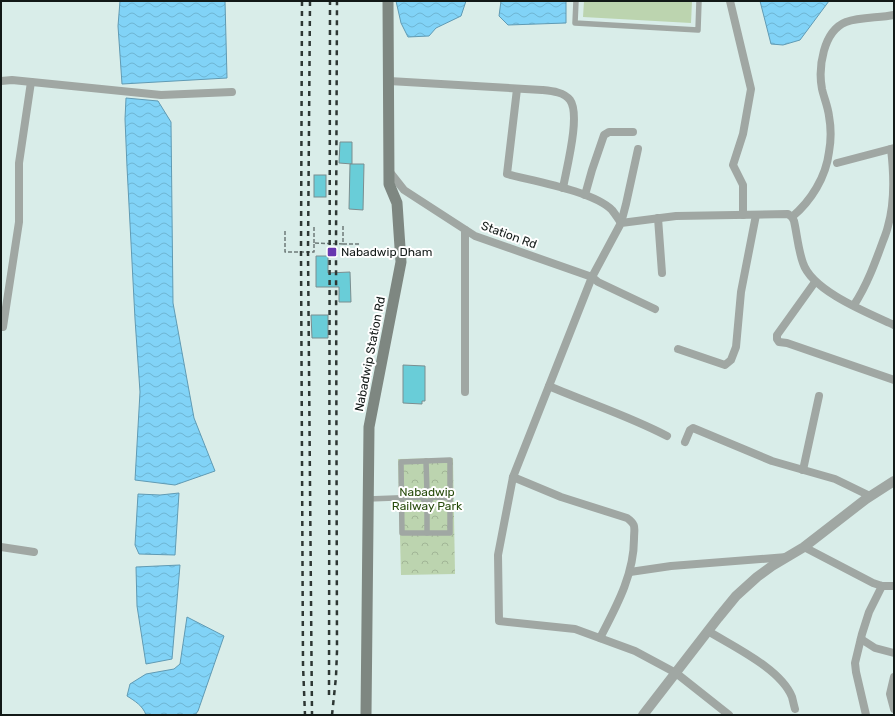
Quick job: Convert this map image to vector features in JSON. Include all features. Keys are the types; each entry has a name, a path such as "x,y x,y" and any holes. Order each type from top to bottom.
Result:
{"main road":[{"name":"Nabadwip Station Rd","path":"366,715 369,427 401,262 397,203 389,184 388,1"}],"street":[{"path":"576,1 575,23 698,30 699,1"},
{"path":"730,1 751,89 744,134 733,165 743,185 743,215"},
{"path":"792,217 811,197 826,168 829,154 830,116 822,88 821,75 821,60 829,39 833,32 845,22 894,16"},
{"path":"1,81 12,80 161,95 232,92"},
{"path":"3,327 19,222 19,163 31,82"},
{"path":"389,82 553,91 565,95 571,101 575,116 562,188"},
{"path":"517,89 507,174 585,195 604,204 621,222"},
{"path":"585,195 604,135 609,132 633,132"},
{"path":"638,149 621,222 592,277 513,477 498,555 499,621 575,629 635,650 676,673 729,715"},
{"path":"836,163 893,149 894,171 892,219 864,289 854,305"},
{"name":"Station Rd","path":"389,171 404,190 476,236 592,277 598,282 655,309"},
{"path":"621,222 676,216 788,214 794,221 803,264 812,279 832,294 894,325"},
{"path":"678,349 725,365 731,360 736,347 741,292 756,215"},
{"path":"658,218 662,273"},
{"path":"465,230 465,392"},
{"path":"815,282 777,335 779,342 800,347 894,380"},
{"path":"549,386 588,403 623,414 667,436"},
{"path":"803,470 819,396"},
{"path":"685,442 690,430 693,428 772,461 835,479 870,496"},
{"path":"450,460 450,533 402,533 401,462 426,461 450,460"},
{"path":"426,461 427,492 423,494 425,500 427,533"},
{"path":"513,477 555,495 627,518 632,521 635,526 634,550 630,572 600,638"},
{"path":"643,715 732,602 757,577 804,547 870,496 894,481"},
{"path":"427,492 430,493 432,497"},
{"path":"368,499 402,498 431,500 432,497 450,498"},
{"path":"1,547 34,552"},
{"path":"804,547 882,586 894,586"},
{"path":"630,572 671,566 787,557"},
{"path":"866,715 855,663 869,612 882,586"},
{"path":"708,632 743,651 768,669 786,688 792,697 795,709"},
{"path":"861,639 874,648 894,653"},
{"path":"894,677 890,694 894,709"}],"path":[{"path":"285,230 285,252 314,252 314,226"},
{"path":"343,226 343,244"},
{"path":"314,243 361,244"}],"green space":[{"path":"584,1 692,1 691,23 583,17"},
{"name":"Nabadwip Railway Park","path":"453,458 455,574 401,575 398,459"}],"water":[{"path":"120,1 225,1 227,78 122,84 118,26"},
{"path":"396,1 466,1 461,16 436,28 429,36 408,37 401,23"},
{"path":"501,1 566,1 566,23 508,25 499,16"},
{"path":"760,1 829,1 800,40 783,45 771,44"},
{"path":"126,98 158,101 171,122 173,303 194,418 215,471 175,485 135,480 140,392 127,167 125,119"},
{"path":"179,493 175,555 139,554 135,545 138,494 160,495"},
{"path":"180,565 172,659 146,664 137,606 136,567"},
{"path":"187,617 224,636 198,711 195,715 146,715 141,706 127,696 130,684 146,674 174,669 180,664"}],"building":[{"path":"340,142 352,142 352,164 339,163"},
{"path":"350,164 364,164 363,210 349,209"},
{"path":"314,175 326,175 326,197 314,197"},
{"path":"316,256 328,256 328,273 350,272 351,302 339,302 339,287 316,287"},
{"path":"311,315 328,315 328,338 312,338"},
{"path":"403,365 425,366 425,401 422,401 422,404 403,403"}],"railway":[{"path":"302,1 301,251 303,665 305,715"},
{"path":"310,1 308,251 312,715"},
{"path":"329,695 330,1"},
{"path":"332,715 337,651 337,1"}],"place":[{"name":"Nabadwip Dham","path":"332,252"}]}
